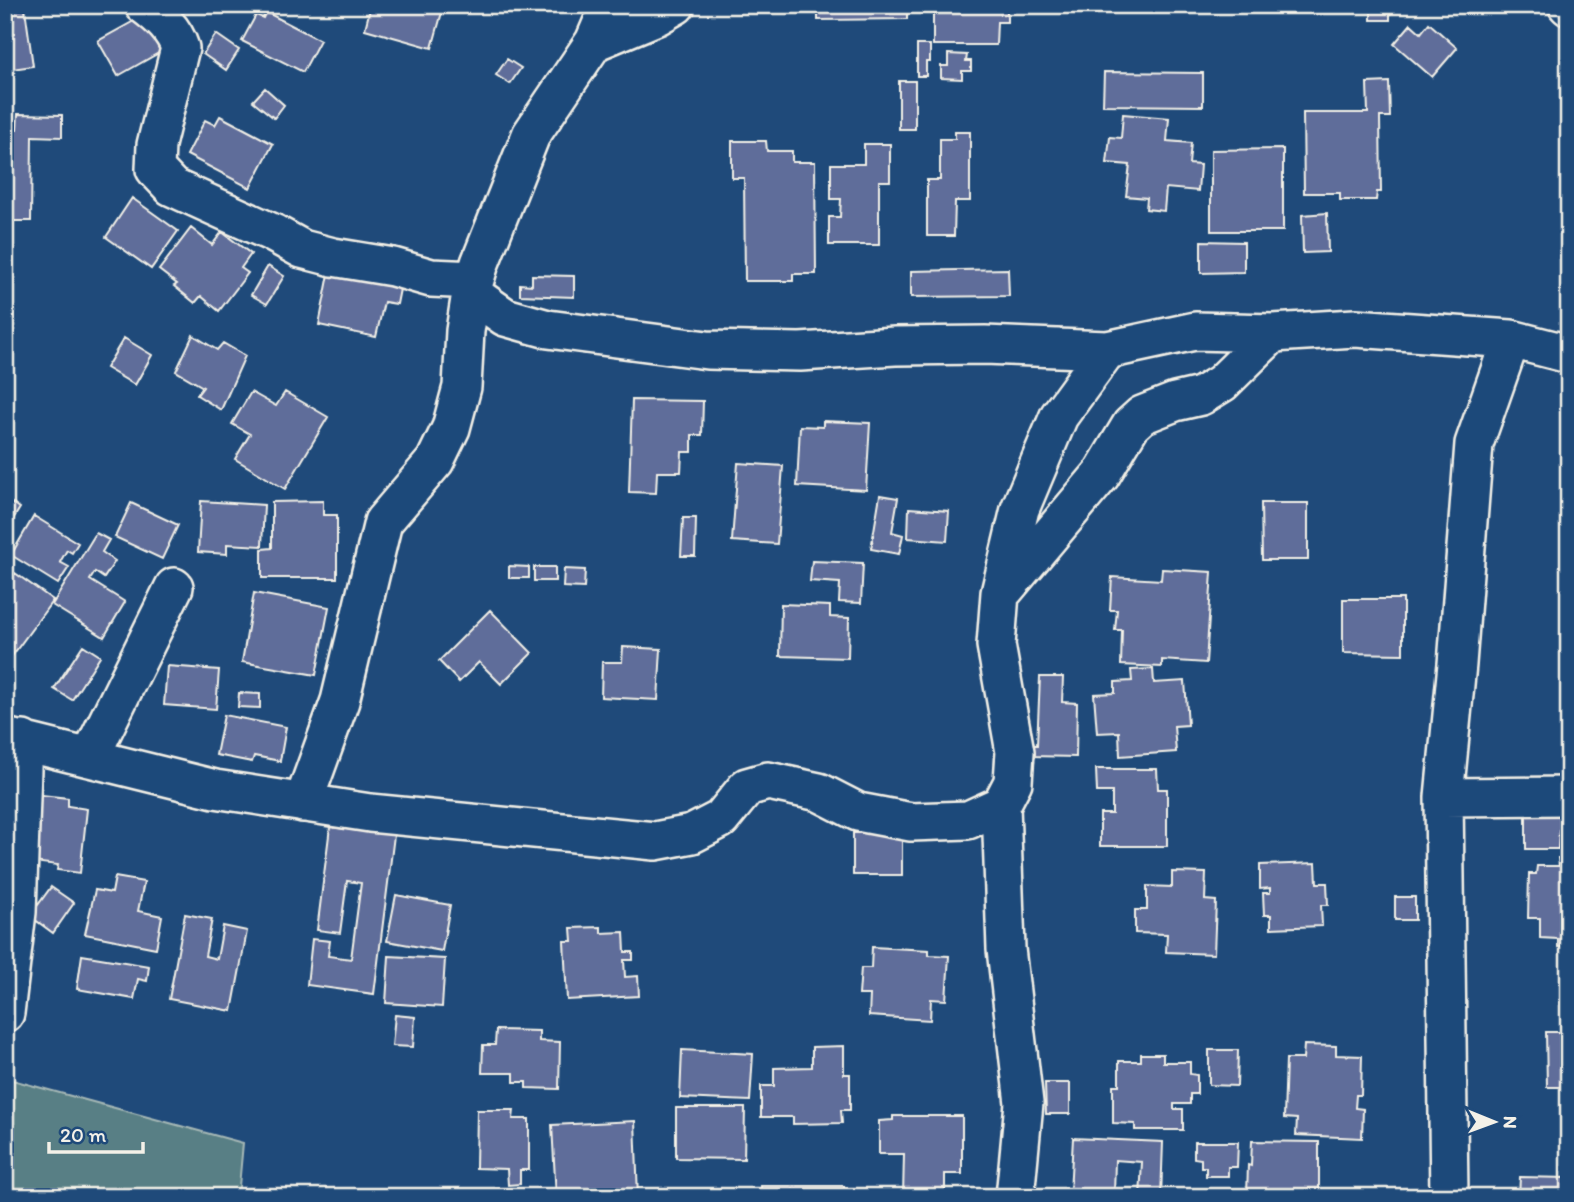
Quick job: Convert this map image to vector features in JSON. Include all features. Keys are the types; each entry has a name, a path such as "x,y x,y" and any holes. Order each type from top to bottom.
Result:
{"street":[{"path":"144,5 177,36 180,48 156,145 155,169 173,187 302,249 393,267 473,287 505,317 548,329 707,350 800,352 895,346 985,345 1107,350 1195,331 1273,333 1355,328 1511,339 1569,354"},
{"path":"303,803 340,701 383,522 435,461 451,428 462,387 465,331 473,287 531,135 594,42 610,5"},
{"path":"594,42 657,16 676,5"},
{"path":"1000,593 1015,579 1101,475 1131,425 1142,415 1175,401 1201,396 1222,383 1273,333"},
{"path":"1450,1197 1444,797 1474,444 1511,339"},
{"path":"1015,1197 1024,1103 1006,949 1001,805 1013,782 1015,752 996,645 1000,593 1020,509 1059,416 1107,350"},
{"path":"90,757 174,587"},
{"path":"5,1013 18,912 14,738 215,789 370,813 655,841 692,834 721,819 747,787 768,781 819,792 858,812 911,822 968,820 1001,805"},
{"path":"1444,797 1569,796"}],"green space":[{"path":"5,1078 243,1143 238,1197 5,1197"}],"building":[{"path":"371,5 444,5 432,48 365,29"},
{"path":"818,5 907,5 907,19 818,20"},
{"path":"933,5 1007,5 1007,22 997,22 996,45 933,45"},
{"path":"1371,5 1390,5 1390,20 1371,20"},
{"path":"25,9 33,66 5,70 5,12"},
{"path":"266,12 320,40 303,72 242,41 256,15 263,18"},
{"path":"143,16 162,51 118,76 98,41"},
{"path":"1429,23 1457,48 1432,77 1394,44 1411,24 1421,33"},
{"path":"216,34 239,50 226,70 203,54"},
{"path":"917,45 930,45 930,62 926,62 926,76 917,76"},
{"path":"948,54 967,55 966,61 971,61 971,71 962,71 962,79 941,78 941,66 948,66"},
{"path":"507,59 521,68 510,84 496,75"},
{"path":"1104,72 1203,73 1203,106 1103,105"},
{"path":"899,81 915,81 915,129 899,129"},
{"path":"1389,82 1390,117 1380,117 1381,192 1377,192 1376,200 1340,200 1340,193 1304,193 1303,113 1368,113 1367,83"},
{"path":"265,88 284,105 274,118 253,101"},
{"path":"18,114 62,115 62,137 32,136 31,221 8,221 9,160 5,160 5,130 17,130"},
{"path":"1123,114 1169,118 1167,141 1191,143 1189,164 1200,165 1198,191 1166,188 1164,211 1146,209 1147,198 1126,196 1130,165 1107,163 1110,137 1121,138"},
{"path":"220,116 273,144 250,188 187,155 205,120 215,125"},
{"path":"955,132 970,132 970,201 955,201 954,236 927,236 927,180 940,180 940,139 955,139"},
{"path":"732,141 766,141 767,151 792,151 792,162 815,162 816,274 793,274 793,281 745,281 744,178 732,178"},
{"path":"864,144 890,144 890,181 879,181 879,245 829,245 829,217 840,217 841,199 831,199 831,164 864,164"},
{"path":"1283,149 1283,231 1211,231 1211,150"},
{"path":"132,198 178,231 151,269 106,237"},
{"path":"1327,213 1328,252 1303,253 1302,215"},
{"path":"191,228 212,245 222,232 251,254 241,268 248,273 219,311 201,296 195,303 159,270"},
{"path":"1201,241 1244,242 1244,272 1201,273"},
{"path":"268,266 284,276 267,304 251,295"},
{"path":"330,269 401,284 397,304 384,302 376,337 319,325"},
{"path":"1008,269 1009,296 911,297 911,271"},
{"path":"532,275 574,276 574,297 520,295 520,284 532,285"},
{"path":"193,335 217,350 223,343 245,356 221,410 197,395 203,387 176,371"},
{"path":"124,338 152,355 135,385 106,368"},
{"path":"251,392 276,406 285,392 328,417 285,489 235,459 250,434 232,424"},
{"path":"632,400 703,401 702,435 692,435 692,452 682,452 681,472 657,472 656,493 629,492"},
{"path":"823,421 870,423 866,490 797,486 800,426 823,427"},
{"path":"738,463 783,466 777,544 732,541"},
{"path":"880,495 898,498 892,532 903,535 899,554 871,549"},
{"path":"201,501 264,505 262,546 227,544 227,554 198,552"},
{"path":"323,501 323,515 337,515 337,578 262,578 262,549 272,548 272,502"},
{"path":"13,503 20,508 10,524 5,522 5,514"},
{"path":"131,503 178,525 162,559 115,537"},
{"path":"1261,503 1308,503 1308,560 1262,560"},
{"path":"909,508 949,511 947,541 908,538"},
{"path":"34,516 78,543 72,553 67,550 60,562 69,567 58,584 11,555"},
{"path":"683,518 696,518 695,556 681,556"},
{"path":"96,533 109,540 102,552 115,561 104,578 95,572 90,580 125,602 104,637 52,605"},
{"path":"812,561 863,563 861,603 839,602 840,583 810,581"},
{"path":"509,566 529,567 529,578 509,578"},
{"path":"534,567 555,567 555,581 534,581"},
{"path":"564,569 585,570 584,588 563,587"},
{"path":"1162,569 1212,572 1206,663 1162,660 1162,667 1121,665 1122,630 1115,630 1117,610 1110,610 1112,577 1161,580"},
{"path":"15,573 53,600 12,656 5,651 5,586"},
{"path":"254,593 329,607 316,675 242,662"},
{"path":"1343,599 1403,599 1403,654 1343,653"},
{"path":"781,604 830,606 830,617 849,618 848,658 780,656"},
{"path":"490,610 532,653 501,684 479,662 459,682 439,661"},
{"path":"83,645 100,656 72,700 54,689"},
{"path":"623,647 661,649 658,700 601,697 602,662 622,662"},
{"path":"167,666 219,670 216,709 164,705"},
{"path":"1153,669 1154,683 1185,681 1188,725 1174,726 1176,752 1120,756 1119,732 1097,733 1094,694 1115,693 1115,682 1132,681 1131,670"},
{"path":"1040,677 1063,677 1062,702 1077,703 1076,757 1032,756 1032,745 1037,745"},
{"path":"239,693 260,694 260,708 238,707"},
{"path":"224,715 286,727 280,761 254,756 252,762 216,755"},
{"path":"1096,769 1157,769 1158,789 1167,789 1167,846 1100,846 1100,814 1112,814 1112,792 1097,792"},
{"path":"32,794 68,798 68,806 87,809 80,873 57,870 58,865 25,861"},
{"path":"1526,815 1569,815 1569,830 1559,830 1558,849 1526,849"},
{"path":"330,827 394,835 374,994 307,985 312,939 330,941 328,956 351,959 361,883 347,881 340,933 317,930"},
{"path":"853,833 902,833 902,875 853,875"},
{"path":"1558,858 1569,858 1569,947 1558,947 1558,939 1540,938 1540,918 1528,918 1529,874 1536,874 1537,866 1559,866"},
{"path":"1316,863 1317,883 1327,883 1328,905 1321,905 1322,926 1271,928 1271,915 1264,915 1263,893 1270,893 1270,888 1260,889 1260,865"},
{"path":"1172,872 1206,873 1205,900 1216,901 1214,954 1166,952 1167,934 1135,933 1135,910 1147,910 1147,886 1172,887"},
{"path":"115,877 144,882 138,911 162,916 156,948 85,934 95,890 112,893"},
{"path":"51,887 74,903 53,933 30,916"},
{"path":"396,895 450,905 442,951 387,941"},
{"path":"1395,897 1415,897 1415,920 1395,920"},
{"path":"185,914 212,919 205,956 217,959 223,926 247,931 232,1011 169,999"},
{"path":"601,927 601,933 624,932 625,952 633,952 633,960 624,960 625,977 638,976 639,996 567,1000 564,941 572,941 571,928"},
{"path":"872,947 929,950 929,955 949,956 946,1000 931,999 930,1020 869,1016 870,995 859,995 861,968 871,968"},
{"path":"82,955 149,966 147,981 138,979 134,999 77,989"},
{"path":"389,956 445,959 442,1007 386,1003"},
{"path":"395,1015 415,1017 413,1047 392,1046"},
{"path":"496,1030 539,1031 539,1041 560,1042 559,1089 526,1088 526,1082 514,1082 514,1073 482,1073 483,1045 495,1045"},
{"path":"1546,1032 1569,1032 1569,1087 1547,1087"},
{"path":"1304,1045 1336,1046 1336,1055 1362,1056 1361,1095 1356,1095 1355,1108 1363,1109 1362,1138 1296,1135 1297,1119 1284,1118 1286,1059 1303,1059"},
{"path":"844,1046 844,1074 850,1074 850,1110 841,1110 842,1123 793,1124 793,1117 761,1117 761,1086 774,1086 774,1068 812,1067 812,1047"},
{"path":"682,1050 753,1054 750,1101 680,1098"},
{"path":"1209,1050 1238,1050 1237,1086 1209,1085"},
{"path":"1141,1054 1163,1054 1163,1062 1190,1062 1190,1074 1197,1075 1197,1094 1190,1094 1190,1104 1174,1104 1174,1109 1183,1109 1183,1130 1135,1130 1135,1124 1113,1123 1113,1085 1119,1085 1119,1061 1141,1061"},
{"path":"1045,1083 1070,1083 1070,1114 1046,1114"},
{"path":"676,1108 745,1108 744,1159 676,1158"},
{"path":"477,1110 514,1110 513,1119 529,1119 529,1170 520,1170 520,1184 508,1185 507,1169 476,1168"},
{"path":"893,1116 962,1116 962,1174 945,1174 945,1197 903,1197 904,1154 879,1154 879,1121 893,1120"},
{"path":"635,1121 638,1197 556,1197 552,1125"},
{"path":"1073,1138 1163,1142 1161,1197 1140,1197 1142,1162 1115,1160 1114,1195 1070,1193"},
{"path":"1252,1141 1319,1142 1319,1190 1296,1189 1296,1197 1247,1195"},
{"path":"1194,1142 1238,1142 1237,1167 1228,1167 1228,1176 1206,1176 1206,1167 1201,1167 1201,1159 1194,1158"},
{"path":"1520,1177 1569,1178 1569,1197 1519,1197"},
{"path":"761,1186 844,1186 844,1197 761,1197"}]}
